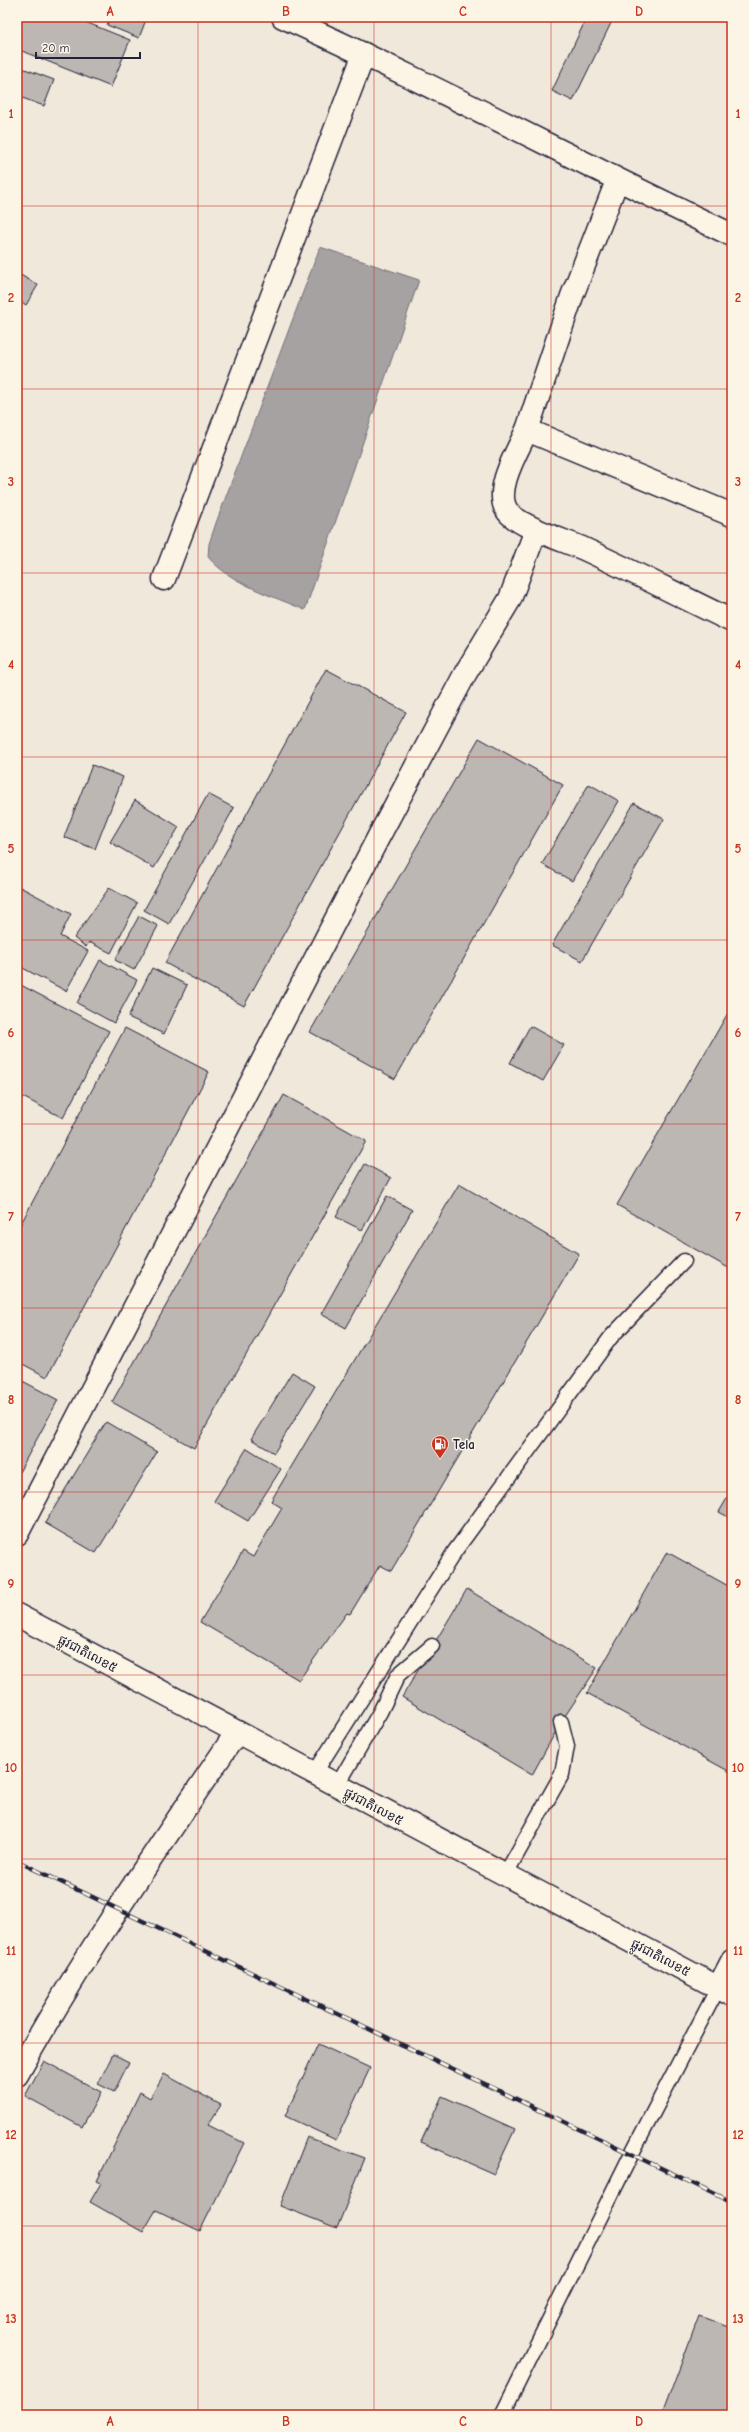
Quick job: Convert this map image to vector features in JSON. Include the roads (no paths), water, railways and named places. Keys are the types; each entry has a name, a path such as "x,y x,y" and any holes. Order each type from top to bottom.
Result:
{"main road":[{"path":"283,17 364,54 617,181 732,235"},
{"path":"164,579 364,54"},
{"path":"617,181 572,296 527,430 504,481 503,495 508,512 536,530 581,548 732,621"},
{"path":"527,430 732,515"},
{"path":"17,1534 389,818 465,674 510,599 536,530"},
{"name":"ផ្លូវជាតិលេខ៥","path":"17,1615 725,1992"},
{"path":"17,2075 60,1997 113,1915 236,1732"},
{"path":"725,1992 732,1961"}],"lane":[{"path":"314,1774 455,1551 611,1337 684,1261"},
{"path":"338,1786 380,1712 398,1675 432,1646"},
{"path":"505,1875 562,1774 567,1746 561,1722"},
{"path":"502,2415 628,2160 725,1992"}],"railway":[{"path":"17,1861 732,2202"}],"place":[{"name":"Tela","path":"440,1459"}]}
